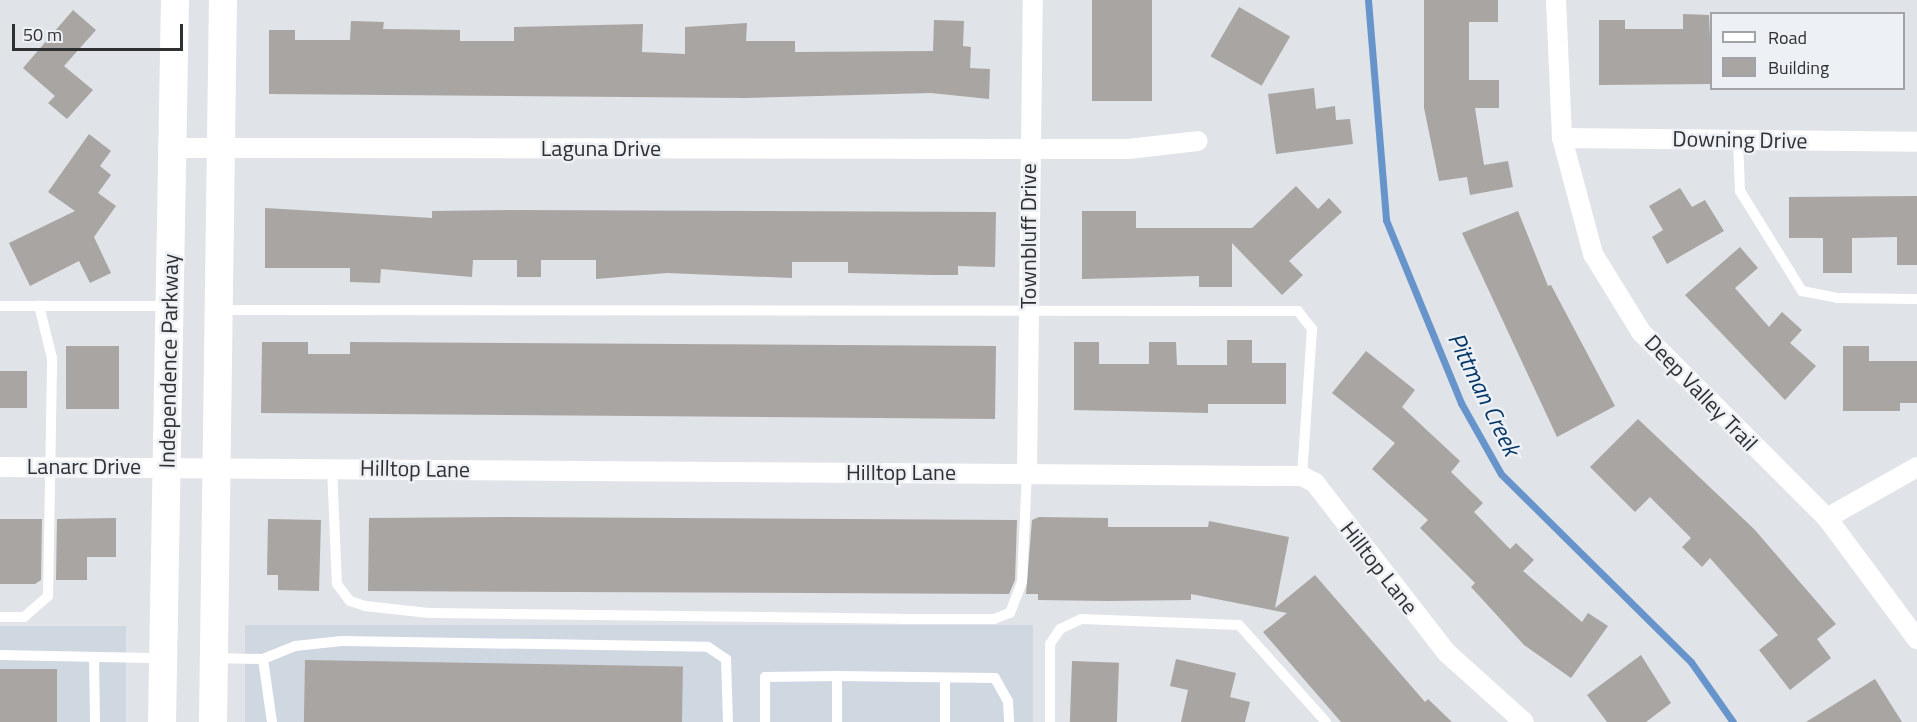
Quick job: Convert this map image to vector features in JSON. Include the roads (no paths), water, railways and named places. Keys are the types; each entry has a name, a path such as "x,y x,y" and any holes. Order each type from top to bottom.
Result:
{"main road":[{"name":"Independence Parkway","path":"162,722 175,0"},
{"path":"213,722 214,465 223,0"}],"street":[{"name":"Townbluff Drive","path":"1028,472 1029,147 1033,0"},
{"name":"Deep Valley Trail","path":"1556,0 1562,138 1593,254 1641,332 1827,518 1917,639"},
{"name":"Downing Drive","path":"1562,138 1917,141"},
{"name":"Laguna Drive","path":"172,148 1029,147 1128,149 1198,141"},
{"name":"Lanarc Drive","path":"0,467 167,466"},
{"name":"Hilltop Lane","path":"167,466 1302,476 1316,483 1447,653 1524,722"},
{"path":"1827,518 1917,467"}],"lane":[{"path":"1737,140 1740,191 1802,291 1837,298 1917,299"},
{"path":"0,306 170,306"},
{"path":"0,617 24,617 48,596 52,358 39,306"},
{"path":"217,310 1298,311 1312,328 1302,476"},
{"path":"332,467 337,584 350,601 365,606 429,613 901,619 994,619 1010,613 1022,582 1028,472"},
{"path":"1050,722 1050,644 1060,629 1081,619 1239,625 1326,722"},
{"path":"213,658 263,659 296,646 342,641 708,647 726,659 728,722"},
{"path":"0,655 164,658"},
{"path":"94,657 95,722"},
{"path":"263,659 272,722"},
{"path":"837,676 837,722"},
{"path":"765,722 765,677 837,676 995,678 1008,701 1008,722"},
{"path":"945,678 945,722"}],"waterway":[{"name":"Pittman Creek","path":"1368,0 1386,220 1461,403 1501,474 1691,662 1733,722"}]}
